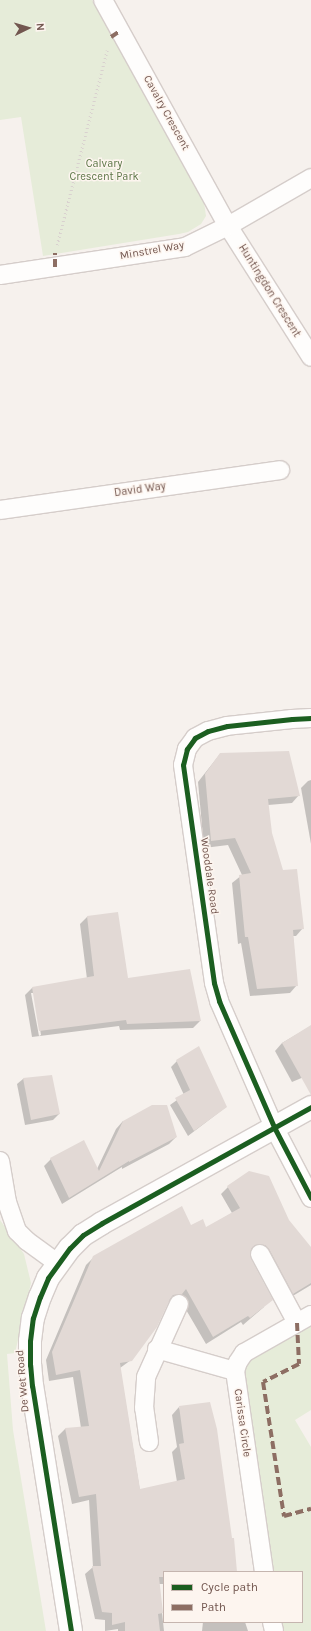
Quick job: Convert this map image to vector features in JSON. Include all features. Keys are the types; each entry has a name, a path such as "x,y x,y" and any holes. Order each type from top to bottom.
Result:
{"street":[{"name":"Cavalry Crescent","path":"103,0 228,226"},
{"name":"Minstrel Way","path":"0,275 185,247 228,226 311,178"},
{"name":"Huntingdon Crescent","path":"228,226 311,356"},
{"name":"David Way","path":"0,510 280,470"},
{"name":"Wooddale Road","path":"274,1127 225,1017 214,983 183,765 187,749 195,738 208,731 227,726 311,718"},
{"name":"De Wet Road","path":"71,1631 32,1386 30,1365 30,1342 33,1318 40,1297 57,1263 83,1235 102,1222 311,1106"},
{"path":"274,1127 311,1198"},
{"path":"0,1161 7,1202 17,1231 27,1242 57,1263"},
{"path":"157,1350 234,1371 244,1353 304,1319 260,1254"},
{"path":"148,1442 144,1389 146,1377 179,1304"},
{"name":"Carissa Circle","path":"234,1371 264,1571"}],"path":[{"path":"55,253 109,44"}],"green space":[{"name":"Calvary Crescent Park","path":"0,0 92,0 204,202 206,216 201,224 188,232 179,234 43,256 21,117 0,120"},
{"path":"0,1220 24,1254 31,1283 15,1353 7,1354 13,1430 46,1631 0,1631"},
{"path":"311,1323 311,1410 295,1420 311,1447 311,1631 281,1631 279,1623 303,1623 303,1571 271,1571 242,1386 245,1366 251,1358"}],"building":[{"path":"289,751 300,796 268,799 272,833 283,870 297,869 304,929 293,930 298,986 257,989 248,937 245,937 239,875 251,873 235,838 211,841 205,774 220,753"},
{"path":"118,912 128,978 190,969 201,1021 127,1024 126,1020 39,1031 32,987 94,976 87,916"},
{"path":"311,1025 311,1095 282,1043"},
{"path":"199,1046 227,1107 194,1131 175,1098 190,1090 176,1060"},
{"path":"52,1075 60,1114 31,1120 23,1078"},
{"path":"152,1105 167,1105 177,1137 129,1161 69,1198 50,1158 84,1140 99,1171 123,1121"},
{"path":"249,1171 269,1176 289,1220 311,1247 311,1283 293,1294 269,1249 265,1245 255,1245 251,1249 251,1259 273,1300 250,1318 248,1316 213,1337 186,1289 182,1294 173,1295 170,1299 157,1327 132,1361 120,1363 140,1489 185,1479 179,1444 184,1443 179,1406 210,1402 217,1429 232,1538 234,1538 237,1571 163,1571 163,1577 159,1577 163,1613 158,1614 160,1631 125,1631 125,1622 112,1625 112,1613 102,1612 92,1566 101,1566 96,1494 79,1497 65,1428 89,1426 80,1370 56,1375 52,1352 93,1256 182,1206 191,1225 203,1219 206,1227 240,1208 227,1186"}],"marked path":[{"path":"111,37 120,31"},
{"path":"55,253 55,267"},
{"path":"297,1323 299,1364 263,1382 284,1516 311,1509"}],"cycle path":[{"path":"311,718 227,726 208,731 195,738 187,749 183,765 214,983 219,1001 274,1127 311,1198"},
{"path":"71,1631 32,1386 30,1365 30,1341 33,1318 48,1278 70,1248 83,1235 311,1107"}]}
